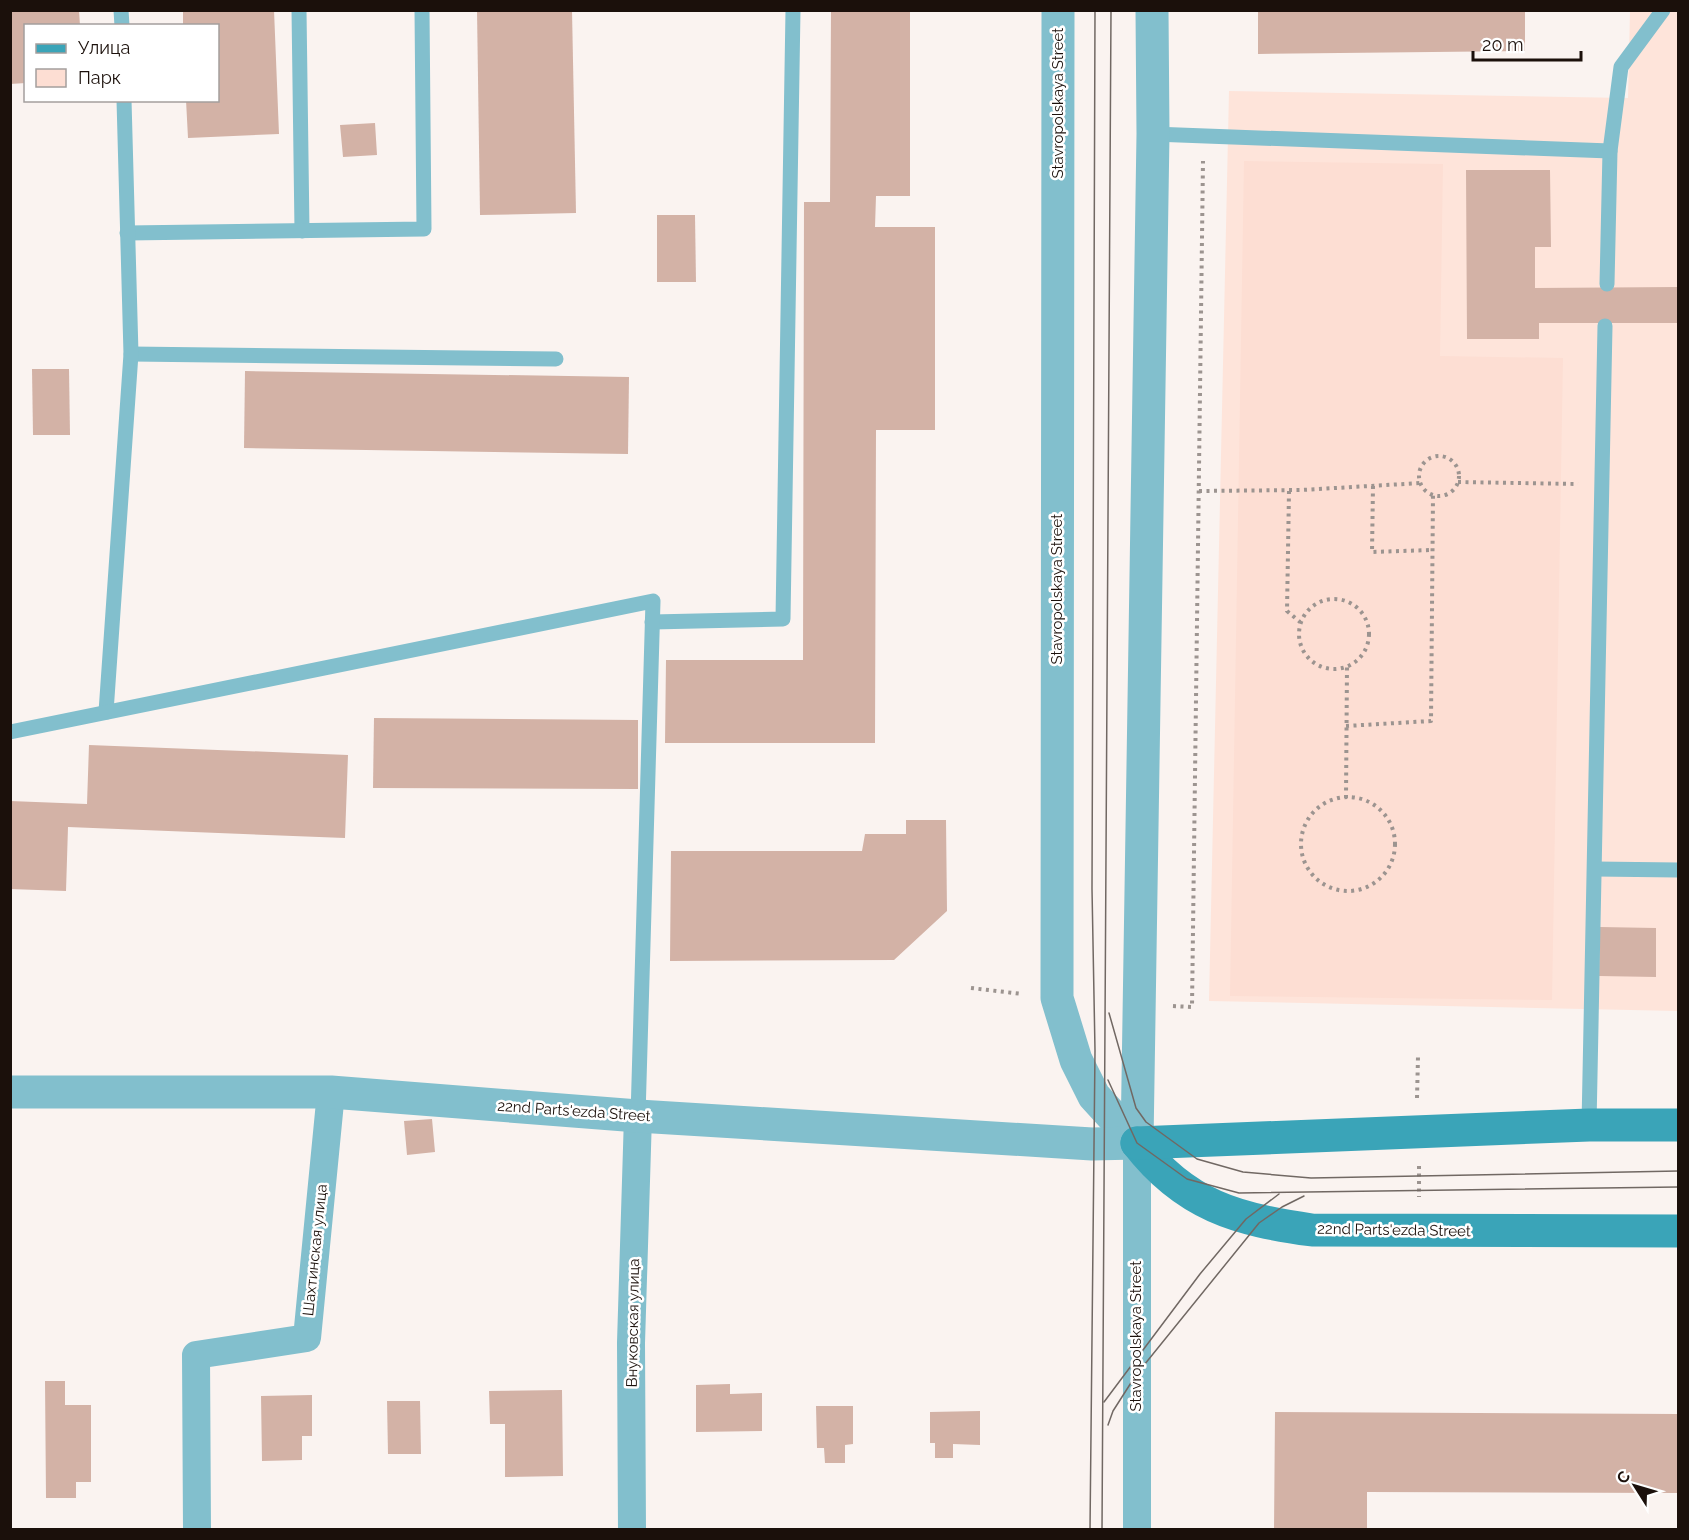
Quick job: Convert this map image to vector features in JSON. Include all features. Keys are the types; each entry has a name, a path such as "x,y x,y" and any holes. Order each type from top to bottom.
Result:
{"main road":[{"name":"22nd Parts'ezda Street","path":"1137,1143 1589,1125 1678,1125"},
{"name":"22nd Parts'ezda Street","path":"1137,1143 1155,1166 1176,1185 1196,1197 1259,1223 1312,1230 1678,1231"}],"street":[{"name":"Stavropolskaya Street","path":"1058,10 1057,998 1076,1060 1094,1096 1137,1143"},
{"name":"Stavropolskaya Street","path":"1137,1530 1137,1143 1153,134 1152,10"},
{"name":"22nd Parts'ezda Street","path":"10,1092 331,1092 638,1116 1092,1144 1137,1143"},
{"name":"Шахтинская улица","path":"197,1530 196,1355 307,1338 331,1092"},
{"name":"Внуковская улица","path":"632,1530 631,1343 638,1116"}],"lane":[{"path":"299,10 302,231"},
{"path":"127,233 424,229 422,10"},
{"path":"652,622 783,620 793,10"},
{"path":"1607,284 1610,151 1621,67 1663,10"},
{"path":"106,712 131,354 124,102"},
{"path":"1153,134 1610,151"},
{"path":"1589,1125 1605,326"},
{"path":"131,354 556,359"},
{"path":"10,732 653,601 638,1116"},
{"path":"1595,869 1678,870"}],"path":[{"path":"1435,456 1445,456 1454,462 1459,471 1458,482 1453,491 1444,495 1433,495 1424,490 1420,483 1420,470 1425,461 1435,456"},
{"path":"1458,482 1509,485 1602,483"},
{"path":"1199,491 1289,491 1420,483"},
{"path":"1372,486 1372,552 1432,550"},
{"path":"1289,491 1287,611 1300,622"},
{"path":"1346,726 1431,722 1433,495"},
{"path":"1335,598 1356,605 1368,624 1368,646 1354,664 1332,670 1311,663 1299,644 1300,622 1313,604 1335,598"},
{"path":"1346,798 1347,666"},
{"path":"1339,797 1346,798 1360,798 1379,808 1391,825 1395,846 1390,866 1376,882 1357,890 1335,889 1317,880 1304,863 1301,842 1306,822 1320,806 1339,797"}],"shaded area":[{"path":"1630,11 1678,11 1678,1011 1209,1001 1229,91 1628,98"}],"green space":[{"path":"1244,161 1443,164 1440,356 1563,358 1552,1000 1230,996"}],"building":[{"path":"10,10 79,10 80,24 24,24 24,83 10,84"},
{"path":"183,10 274,10 279,134 188,138 186,102 219,102 219,24 183,24"},
{"path":"477,10 572,10 576,213 480,215"},
{"path":"831,10 910,10 910,196 876,196 875,227 935,227 935,430 876,430 875,743 665,743 666,660 803,660 804,202 830,202"},
{"path":"1258,10 1525,10 1525,51 1258,54"},
{"path":"375,123 377,155 343,157 340,125"},
{"path":"1466,170 1550,170 1551,247 1535,247 1535,288 1678,287 1678,323 1539,323 1539,339 1467,339"},
{"path":"657,215 695,215 696,282 657,282"},
{"path":"32,369 69,369 70,435 33,435"},
{"path":"245,371 629,377 628,454 244,448"},
{"path":"374,718 638,720 638,789 373,788"},
{"path":"89,745 348,755 345,838 68,827 66,891 10,889 10,801 87,804"},
{"path":"906,820 946,820 947,911 894,960 670,961 671,851 862,851 865,834 906,834"},
{"path":"1600,927 1656,928 1656,977 1599,976"},
{"path":"432,1119 435,1152 407,1155 404,1121"},
{"path":"45,1381 65,1381 65,1405 91,1405 91,1482 76,1482 76,1498 46,1498"},
{"path":"730,1384 730,1394 762,1393 762,1431 696,1432 696,1385"},
{"path":"562,1390 563,1476 505,1477 505,1424 490,1424 489,1391"},
{"path":"312,1395 312,1436 302,1436 302,1460 262,1461 261,1396"},
{"path":"387,1401 420,1401 421,1454 388,1454"},
{"path":"816,1406 853,1406 853,1444 845,1445 845,1463 825,1463 824,1448 817,1448"},
{"path":"980,1411 980,1445 953,1444 953,1458 935,1458 935,1443 930,1443 930,1412"},
{"path":"1275,1412 1678,1414 1678,1493 1367,1492 1367,1530 1274,1530"}],"tram line":[{"path":"1090,1530 1095,1050 1092,889 1095,10"},
{"path":"1102,1530 1111,10"},
{"path":"1109,1013 1136,1108 1146,1122 1197,1159 1243,1172 1311,1178 1678,1171"},
{"path":"1108,1080 1137,1143 1187,1179 1239,1193 1678,1187"},
{"path":"1104,1402 1200,1274 1246,1219 1279,1194"},
{"path":"1108,1425 1113,1411 1136,1375 1259,1223 1282,1207 1304,1196"}]}
